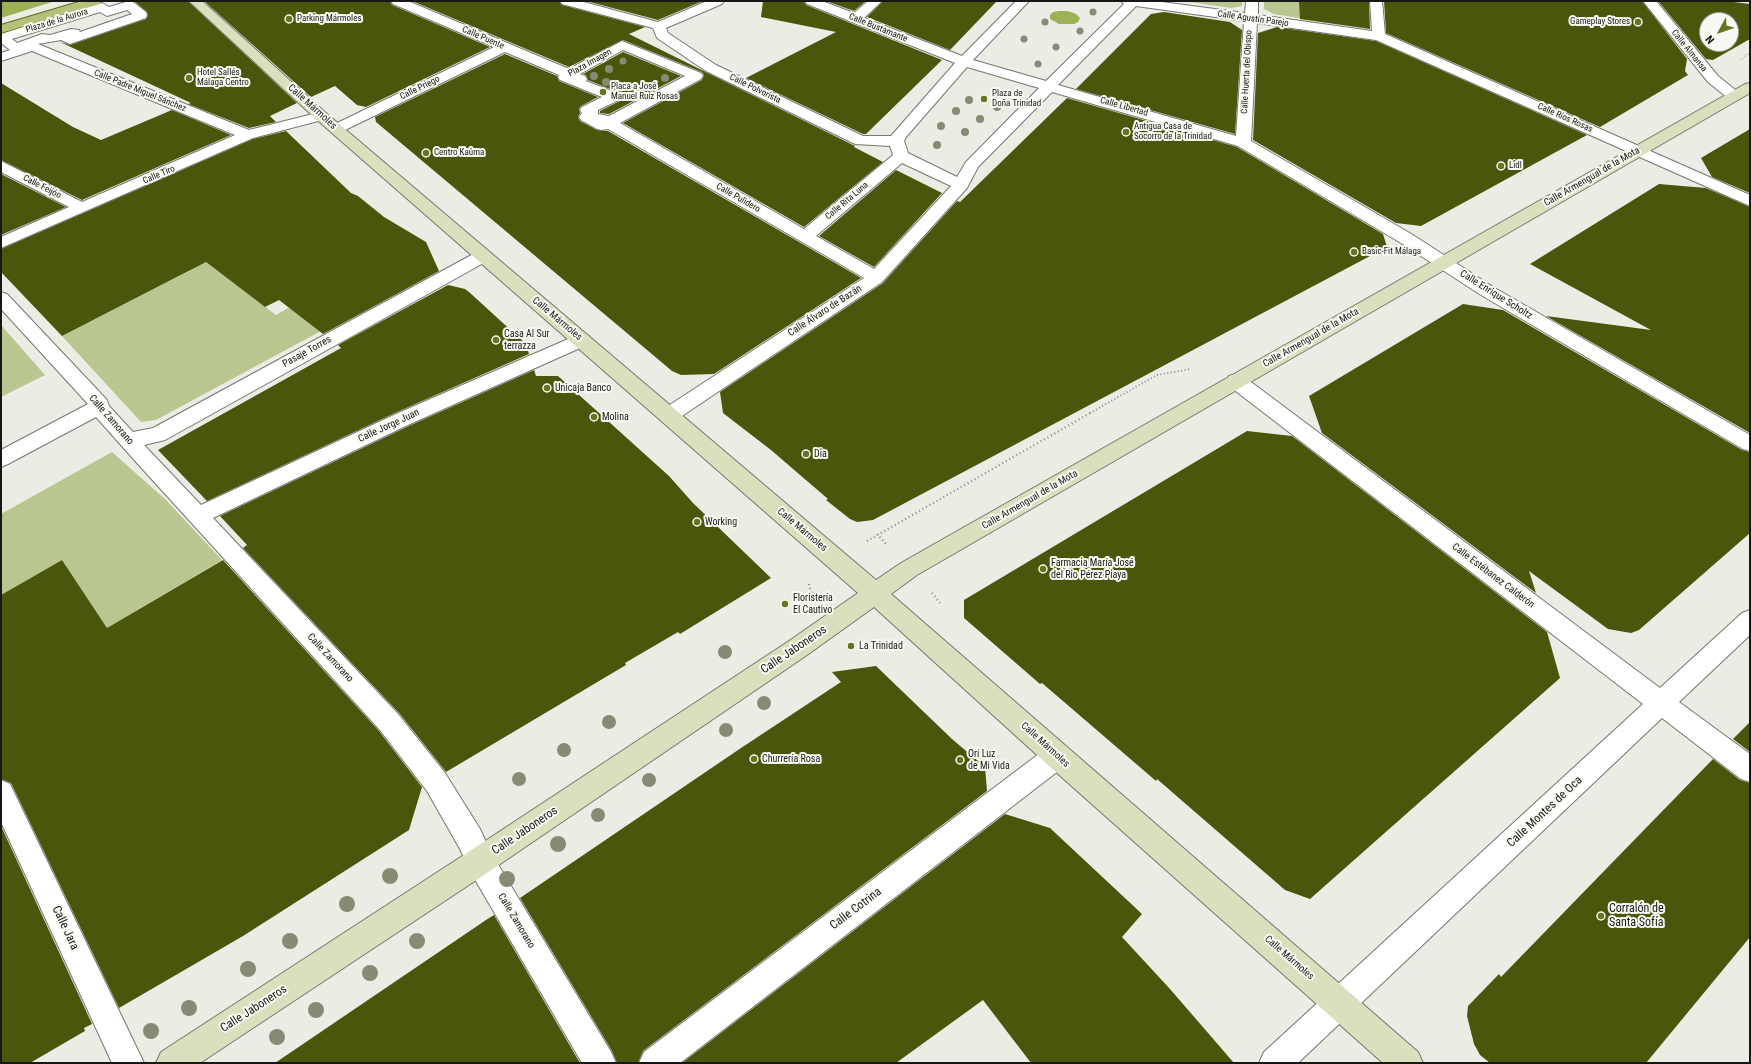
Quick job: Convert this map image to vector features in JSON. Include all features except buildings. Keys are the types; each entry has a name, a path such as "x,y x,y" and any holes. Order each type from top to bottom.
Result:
{"main road":[{"path":"1,22 71,1"},
{"path":"1,29 96,1"}],"street":[{"name":"Calle Mármoles","path":"195,1 321,116 875,594 1407,1063"},
{"name":"Calle Puente","path":"397,1 569,75"},
{"path":"566,1 658,26 718,1"},
{"name":"Calle Bustamante","path":"811,1 964,62"},
{"path":"855,19 876,1"},
{"name":"Calle Rita Luna","path":"805,237 895,154 899,135 964,62 1023,1"},
{"path":"895,154 961,185 971,165 1051,86 1130,1"},
{"name":"Calle Agustín Parejo","path":"1130,1 1379,36"},
{"name":"Calle Huerta del Obispo","path":"1243,143 1252,1"},
{"path":"1376,1 1379,36"},
{"name":"Calle Almansa","path":"1649,1 1713,79 1734,96"},
{"name":"Plaza de la Aurora","path":"129,5 141,14 78,36 70,40 66,38 74,33 50,39 42,38 16,48 2,38 102,7 107,12 129,5"},
{"name":"Calle Polvorista","path":"658,26 662,35 675,46 711,68 860,141 895,154"},
{"name":"Calle Ríos Rosas","path":"1379,36 1750,201"},
{"name":"Plaza Imagen","path":"622,45 696,76 602,126 586,117 592,113 587,110 614,97 566,76 569,75 622,45"},
{"name":"Plaza de la Aurora","path":"1,57 31,47"},
{"name":"Calle Padre Miguel Sánchez","path":"31,47 248,135"},
{"name":"Calle Priego","path":"336,128 505,47"},
{"name":"Calle Libertad","path":"964,62 1051,86 1243,143"},
{"name":"Calle Pulidero","path":"569,75 633,102 601,118 876,278"},
{"name":"Calle Armengual de la Mota","path":"875,594 909,569 1750,87"},
{"name":"Calle Tiro","path":"1,243 248,135 321,116"},
{"name":"Calle Enrique Scholtz","path":"1243,143 1444,262 1487,291 1750,444"},
{"name":"Calle Feijóo","path":"1,166 82,208"},
{"name":"Calle Álvaro de Bazán","path":"669,415 876,278 961,185"},
{"name":"Pasaje Torres","path":"126,437 158,435 483,256"},
{"name":"Calle Zamorano","path":"1,298 100,405 99,407 198,516 389,722 436,782 470,839 480,861 600,1063"},
{"name":"Calle Jorge Juan","path":"198,516 403,419 582,340"},
{"name":"Calle Estébanez Calderón","path":"1236,381 1750,770"},
{"path":"1,459 99,407"},
{"name":"Calle Jaboneros","path":"172,1063 480,861 798,648 875,594"},
{"name":"Calle Montes de Oca","path":"1275,1063 1750,620"},
{"name":"Calle Cotrina","path":"655,1063 1057,756"},
{"name":"Calle Jara","path":"1,794 128,1063"}],"shaded area":[{"path":"1,1 55,1 1,18"},
{"path":"1183,1 1242,1 1242,6 1231,8"},
{"path":"1264,1 1299,1 1329,23 1274,14 1264,9"},
{"path":"1068,11 1076,14 1080,18 1078,22 1074,24 1059,24 1050,19 1050,15 1053,12"},
{"path":"194,253 276,315 295,304 358,311 156,420 141,422 62,336 189,271"},
{"path":"1,325 45,375 1,397"},
{"path":"112,452 166,500 222,560 107,628 62,560 1,595 1,514"}],"place":[{"name":"Parking Mármoles","path":"289,19"},
{"name":"Gameplay Stores","path":"1638,22"},
{"name":"Hotel Sallés Málaga Centro","path":"189,78"},
{"name":"Placa a José Manuel Ruiz Rosas","path":"603,92"},
{"name":"Plaza de Doña Trinidad","path":"984,99"},
{"name":"Antigua Casa de Socorro de la Trinidad","path":"1126,132"},
{"name":"Centro Kaûma","path":"426,153"},
{"name":"Lidl","path":"1501,166"},
{"name":"Basic-Fit Málaga","path":"1354,252"},
{"name":"Casa Al Sur terrazza","path":"496,340"},
{"name":"Unicaja Banco","path":"547,388"},
{"name":"Molina","path":"594,417"},
{"name":"Dia","path":"806,454"},
{"name":"Working","path":"697,522"},
{"name":"Farmacia María José del Rio Pérez Piaya","path":"1043,569"},
{"name":"Floristería El Cautivo","path":"785,604"},
{"name":"La Trinidad","path":"851,646"},
{"name":"Churrería Rosa","path":"754,759"},
{"name":"Ori Luz de Mi Vida","path":"960,760"},
{"name":"Corralón de Santa Sofía","path":"1601,916"}]}
